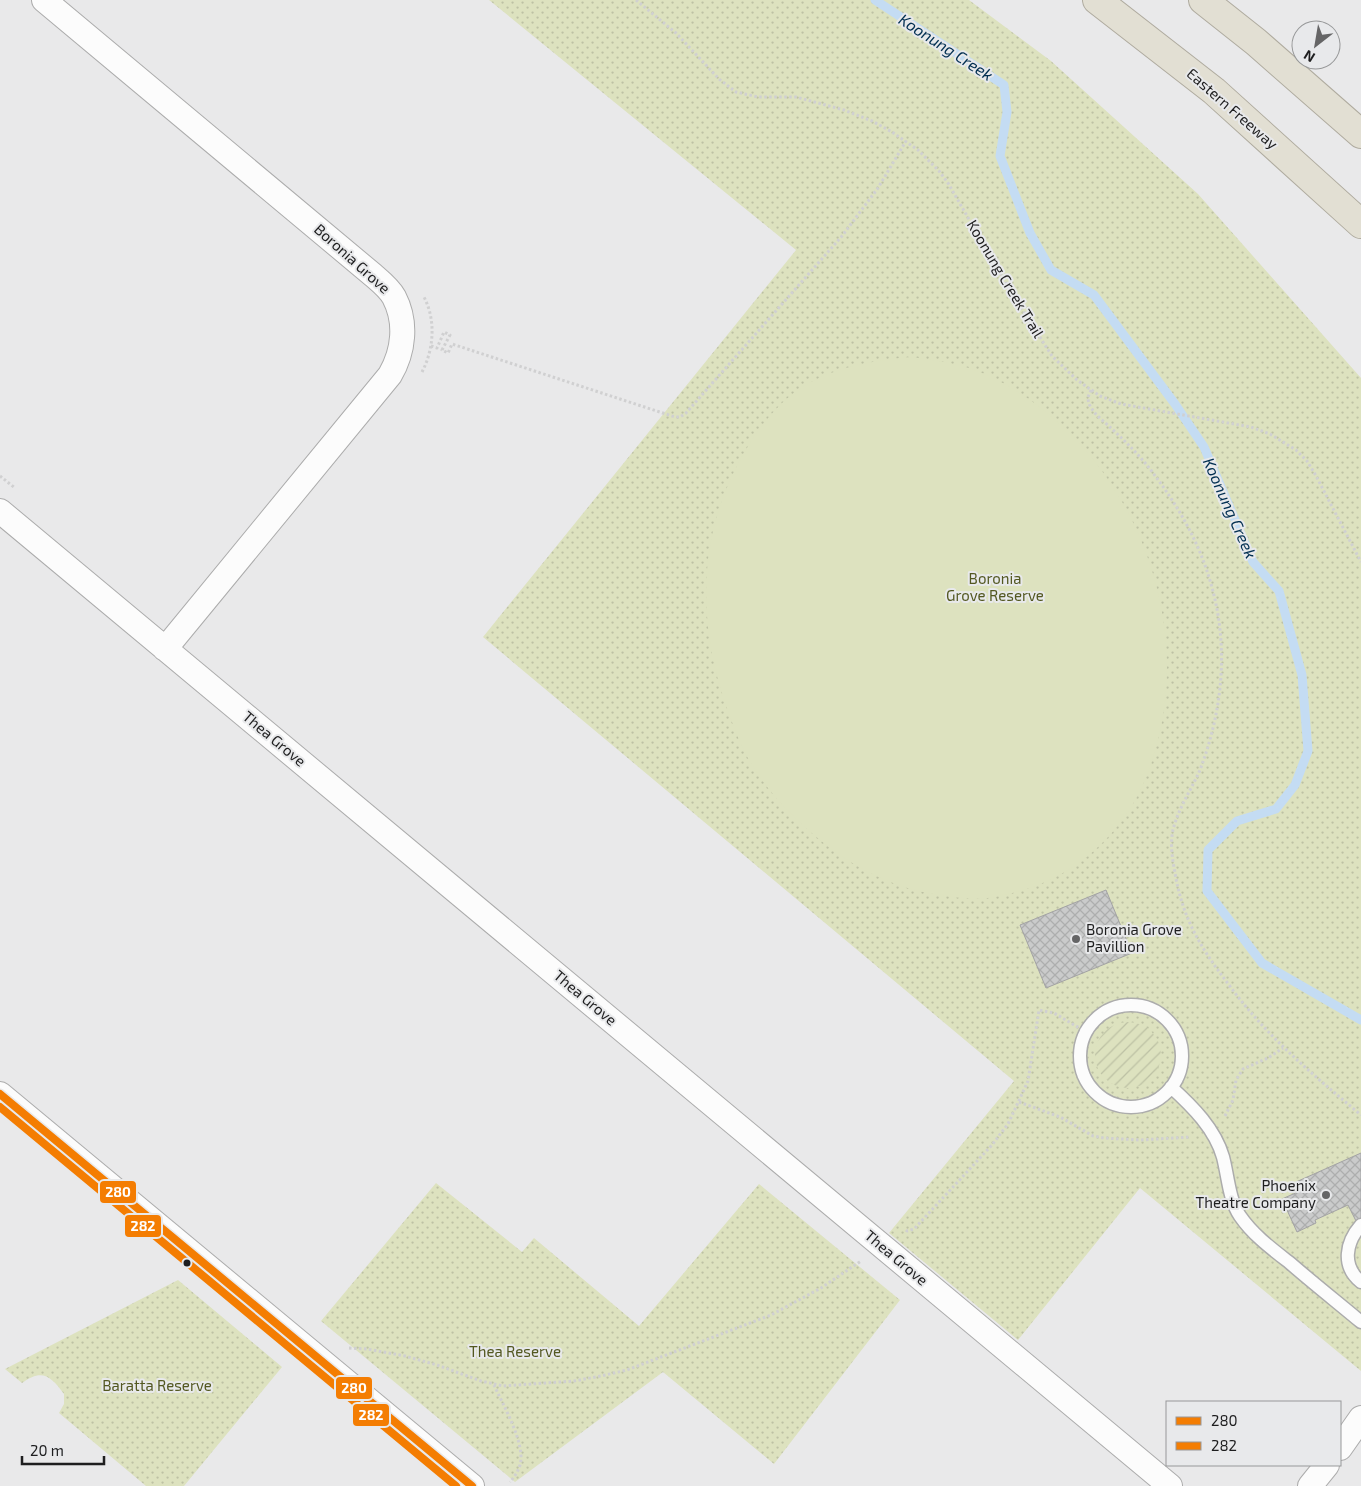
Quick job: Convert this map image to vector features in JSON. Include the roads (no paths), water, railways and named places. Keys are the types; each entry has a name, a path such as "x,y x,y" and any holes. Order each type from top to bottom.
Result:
{"highway":[{"name":"Eastern Freeway","path":"1097,0 1214,91 1361,224"},
{"path":"1203,0 1256,42 1361,134"}],"street":[{"name":"Boronia Grove","path":"44,0 373,274 394,297 400,316 403,341 397,363 390,375 165,649"},
{"name":"Thea Grove","path":"2,517 165,649 1170,1486"},
{"path":"0,1094 472,1486"},
{"path":"1341,1447 1361,1418"},
{"path":"1310,1486 1326,1466"}],"lane":[{"path":"1122,1006 1137,1006 1152,1010 1164,1018 1174,1030 1180,1044 1182,1059 1179,1074 1172,1087 1154,1101 1132,1107 1117,1105 1103,1099 1092,1089 1084,1076 1080,1061 1081,1046 1086,1032 1095,1020 1107,1011 1122,1006"},
{"path":"1172,1087 1187,1101 1216,1140 1222,1156 1232,1198 1238,1214 1248,1227 1264,1243 1361,1322"},
{"path":"1361,1225 1353,1233 1348,1244 1347,1256 1350,1268 1361,1282"}],"waterway":[{"name":"Koonung Creek","path":"875,0 1004,85 1007,112 1000,156 1030,233 1051,270 1094,295 1175,404 1204,447 1253,562 1279,591 1302,675 1308,751 1295,785 1276,809 1237,821 1208,850 1207,891 1262,963 1361,1020"}],"place":[{"name":"Boronia Grove Pavillion","path":"1076,939"},
{"name":"Phoenix Theatre Company","path":"1326,1195"}],"park label":[{"name":"Boronia Grove Reserve","path":"995,588"},
{"name":"Thea Reserve","path":"515,1352"},
{"name":"Baratta Reserve","path":"157,1386"}]}
